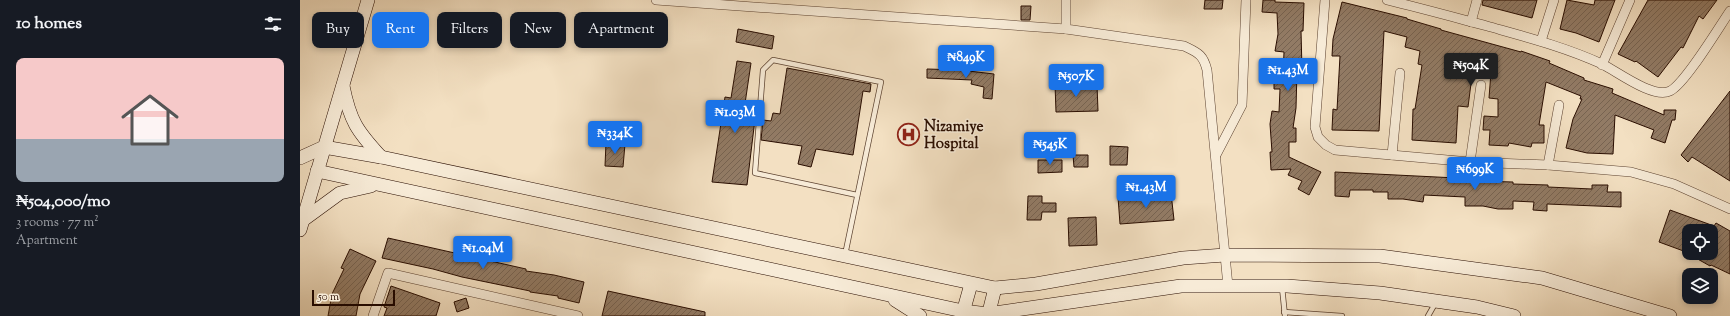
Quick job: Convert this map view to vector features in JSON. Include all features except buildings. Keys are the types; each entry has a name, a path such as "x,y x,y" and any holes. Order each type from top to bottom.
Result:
{"street":[{"path":"301,225 368,0"},
{"path":"656,0 1066,29 1184,46 1199,53 1204,59 1207,70 1228,286"},
{"path":"1066,0 1066,29"},
{"path":"1216,154 1242,105 1246,0"},
{"path":"1325,0 1315,127 1318,137 1326,145 1335,150 1470,162 1548,165 1631,172 1674,184 1730,209"},
{"path":"1387,0 1398,1 1541,41 1602,65 1650,90 1662,93 1671,91 1680,82 1704,51 1730,11"},
{"path":"1471,22 1477,0"},
{"path":"1541,41 1554,0"},
{"path":"1602,65 1630,0"},
{"path":"1392,155 1400,73"},
{"path":"343,84 347,104 354,124 365,140 381,157"},
{"path":"1470,162 1481,86"},
{"path":"1548,165 1559,105"},
{"path":"300,158 324,147 381,157 995,288 1036,284 1183,258 1225,255 1380,256 1542,278 1670,316"},
{"path":"317,172 886,295 962,314 988,315 1181,286 1282,286 1380,293 1477,307 1514,316"},
{"path":"301,225 340,193 377,185"},
{"path":"373,316 388,273 578,316"},
{"path":"962,314 971,284"},
{"path":"988,315 995,288"},
{"path":"886,295 920,316"},
{"path":"1048,316 1073,302"}],"lane":[{"path":"844,257 881,82 773,60 764,70 755,173 857,195"},
{"path":"1282,286 1284,314 1342,316"},
{"path":"1428,316 1436,301"}],"place":[{"name":"Nizamiye Hospital","path":"908,135"}]}
